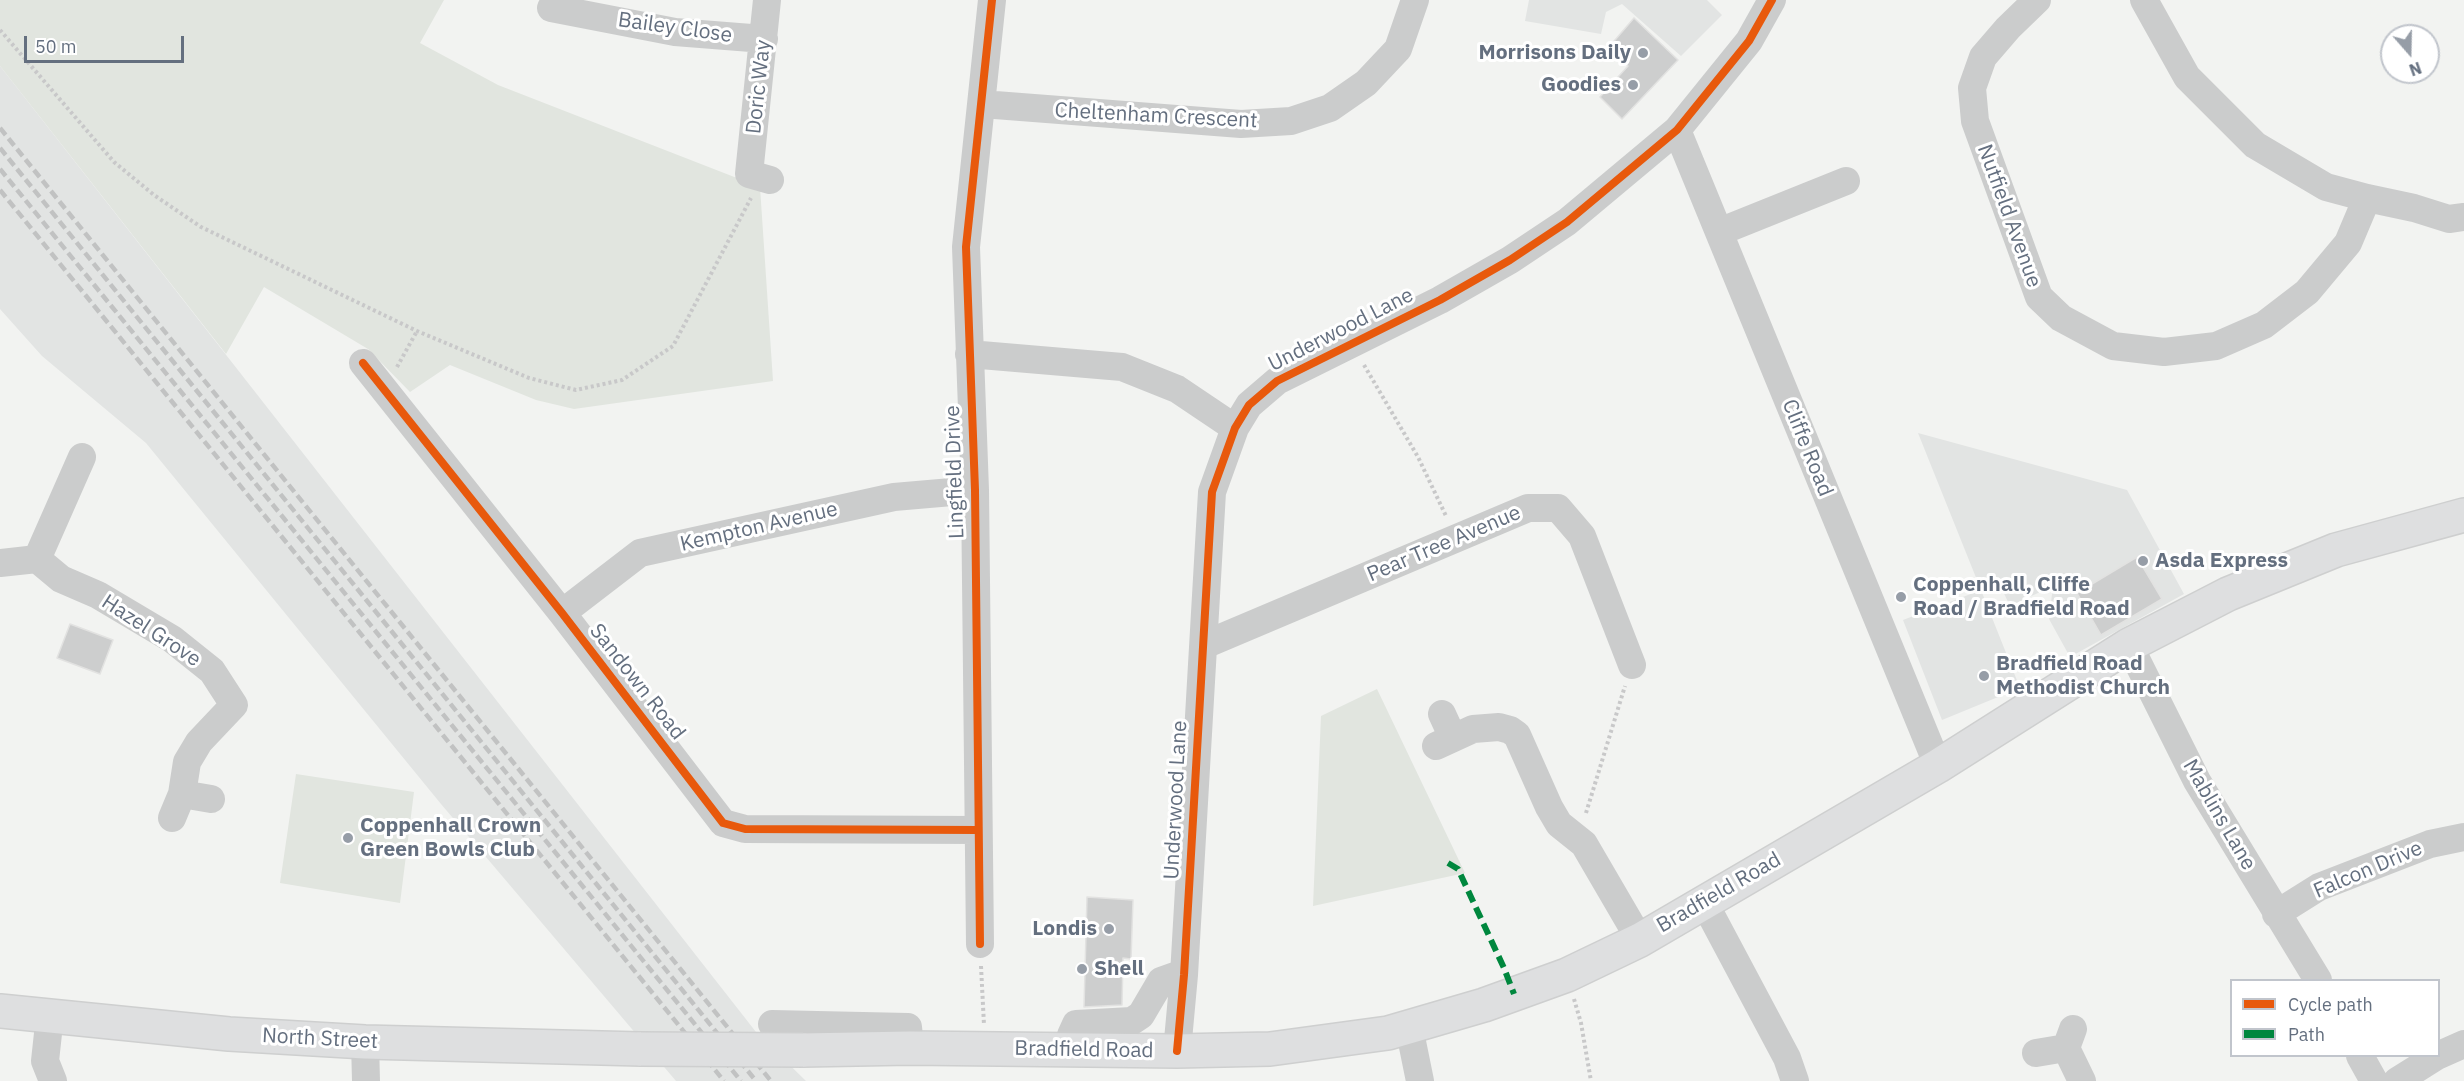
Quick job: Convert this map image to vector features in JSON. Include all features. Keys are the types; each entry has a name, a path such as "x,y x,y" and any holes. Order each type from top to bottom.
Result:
{"main road":[{"name":"Bradfield Road","path":"641,1049 985,1048 1177,1051 1270,1049 1388,1033 1409,1027 1484,1005 1567,975 1640,940 1938,766 2129,645 2228,594 2336,550 2464,515"},
{"name":"North Street","path":"0,1011 229,1034 365,1042 641,1049"}],"street":[{"name":"Doric Way","path":"748,175 767,0"},
{"name":"Lingfield Drive","path":"980,944 975,490 966,247 992,0"},
{"name":"Cheltenham Crescent","path":"982,104 1241,124 1291,121 1330,108 1366,84 1398,50 1415,0"},
{"name":"Underwood Lane","path":"1177,1051 1184,975 1212,492 1235,428 1249,405 1277,381 1440,300 1567,222 1677,130 1749,41 1772,0"},
{"name":"Nutfield Avenue","path":"2037,0 1983,57 1972,88 1975,121 2039,297 2061,318 2113,346 2164,352 2216,346 2264,325 2307,292 2348,243 2367,198"},
{"path":"2144,0 2187,77 2255,145 2326,187 2414,208 2449,219 2464,217"},
{"name":"Bailey Close","path":"547,9 675,32 764,39"},
{"name":"Cliffe Road","path":"1677,130 1938,766"},
{"path":"1719,232 1846,181"},
{"path":"969,354 1122,367 1177,389 1235,428"},
{"name":"Sandown Road","path":"363,363 385,389 411,406 562,613 723,823 745,829 978,830"},
{"path":"0,564 36,559 82,458"},
{"name":"Kempton Avenue","path":"562,613 640,553 894,497 975,490"},
{"name":"Pear Tree Avenue","path":"1204,645 1528,508 1558,508 1582,536 1632,665"},
{"name":"Hazel Grove","path":"36,559 61,579 98,595 172,639 212,671 243,712 200,742 187,762 177,806 211,799"},
{"name":"Mablins Lane","path":"2129,645 2197,781 2317,979"},
{"path":"1444,733 1487,728 1510,730 1517,735 1559,824 1584,844 1640,940"},
{"name":"Falcon Drive","path":"2276,914 2319,888 2430,844 2464,837"},
{"path":"1704,902 1787,1058 1796,1081"},
{"path":"1071,1050 1071,1035 1076,1024 1132,1021 1142,1015 1161,981 1184,975"},
{"path":"50,1015 45,1061 53,1081"},
{"path":"772,1024 908,1027 910,1048"},
{"path":"1409,1027 1420,1081"},
{"path":"2036,1053 2069,1038 2082,1081"},
{"path":"365,1042 366,1081"},
{"path":"2440,1055 2464,1044"},
{"path":"2361,1057 2374,1081"},
{"path":"2397,1081 2435,1057"}],"path":[{"path":"0,30 114,162 154,195 201,227 417,331 529,378 576,390 622,380 673,346 753,194 748,175"},
{"path":"385,389 417,331"},
{"path":"1352,344 1418,457 1457,538"},
{"path":"1584,820 1632,665"},
{"path":"980,944 985,1048"},
{"path":"1567,975 1581,1023 1591,1081"}],"shaded area":[{"path":"0,0 444,0 420,43 498,85 760,187 773,381 574,409 536,400 450,365 410,392 368,349 264,287 226,354 0,66"},
{"path":"1529,0 1707,0 1722,15 1681,56 1622,4 1606,12 1601,34 1525,21"},
{"path":"0,66 756,1032 806,1081 676,1081 441,804 146,443 42,356 0,309"},
{"path":"1918,433 2127,490 2184,594 2070,657 2049,619 2053,586 2010,606 1999,583 1981,590"},
{"path":"1981,590 2020,688 1942,720 1903,620"},
{"path":"1377,689 1465,873 1313,906 1321,716"},
{"name":"Coppenhall Crown Green Bowls Club","path":"296,774 414,792 400,903 280,883"}],"building":[{"name":"Morrisons Daily","path":"1634,18 1678,60 1622,119 1600,97 1628,66 1609,47"},
{"path":"2137,557 2162,599 2101,635 2077,593"},
{"path":"70,624 113,640 100,674 57,658"},
{"path":"1087,897 1133,900 1131,959 1123,958 1122,1005 1084,1007"}],"railway":[{"path":"0,128 771,1081"},
{"path":"0,148 756,1081"},
{"path":"0,169 741,1081"},
{"path":"0,190 724,1081"}],"marked path":[{"path":"1448,863 1458,869 1514,994"}],"cycle path":[{"path":"980,944 975,490 966,247 992,0"},
{"path":"1177,1051 1184,975 1212,492 1235,428 1249,405 1277,381 1440,300 1510,260 1567,222 1677,130 1749,41 1772,0"},
{"path":"363,363 562,613 723,823 745,829 978,830"}],"place":[{"name":"Morrisons Daily","path":"1643,53"},
{"name":"Goodies","path":"1633,85"},
{"name":"Asda Express","path":"2143,561"},
{"name":"Coppenhall, Cliffe Road / Bradfield Road","path":"1901,597"},
{"name":"Bradfield Road Methodist Church","path":"1984,676"},
{"name":"Coppenhall Crown Green Bowls Club","path":"348,838"},
{"name":"Londis","path":"1109,929"},
{"name":"Shell","path":"1082,969"}]}
